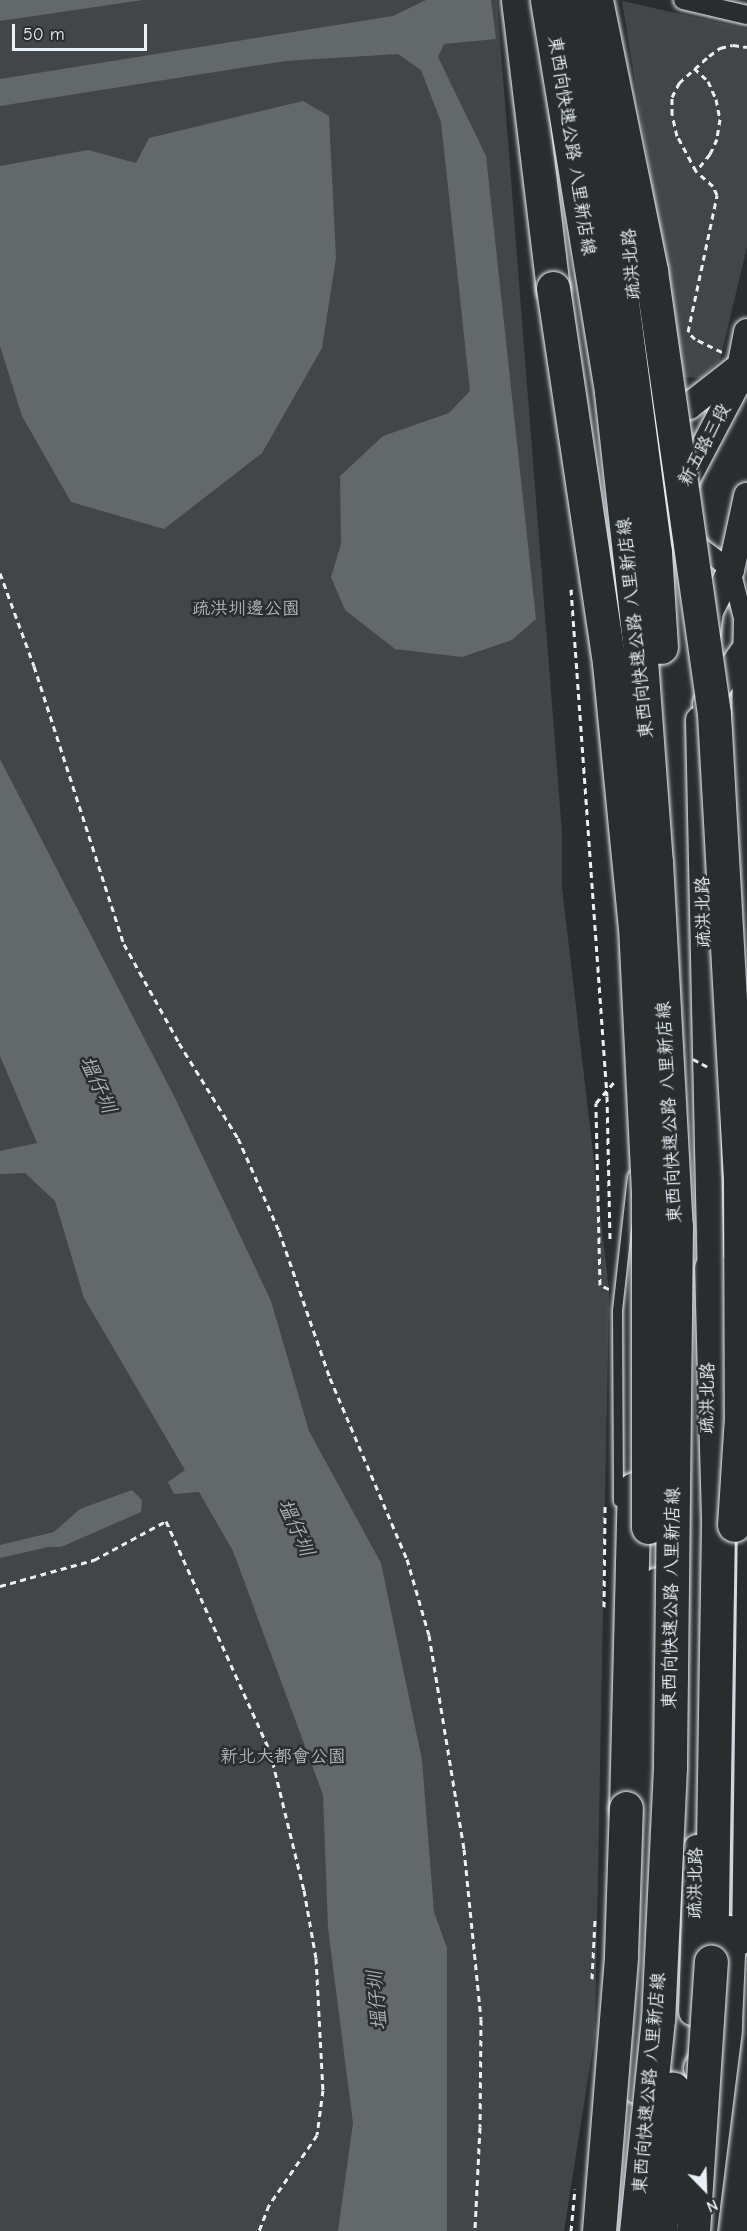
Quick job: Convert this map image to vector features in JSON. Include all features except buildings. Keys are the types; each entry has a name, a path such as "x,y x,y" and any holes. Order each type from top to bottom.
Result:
{"highway":[{"path":"518,0 554,288 609,663 635,926 648,1194 648,1527 637,1888 641,1971"},
{"name":"東西向快速公路 八里新店線","path":"547,0 611,392 641,660 657,874 676,1226 669,1779 658,2019 636,2231"},
{"name":"東西向快速公路 八里新店線","path":"574,0 619,279 655,552 675,866 694,1237 683,1828 672,2099 660,2231"},
{"path":"596,0 651,271 714,714 740,1175 741,1417 734,1525 729,1963 725,2024 715,2047 696,2075 690,2098"},
{"path":"599,2231 621,1955 633,1567 635,1290 642,1257 656,1217"},
{"path":"693,2231 733,1963 711,1268"}],"street":[{"name":"疏洪北路","path":"610,0 640,387 641,486 666,521 739,572 710,611 698,714 711,1268 690,2098 678,2231"},
{"path":"683,0 747,15"},
{"name":"新五路三段","path":"666,521 737,384 730,360 747,332"},
{"path":"640,387 665,407 689,406 730,360"},
{"path":"747,496 739,572 743,618 743,835 747,1021"},
{"path":"626,2231 636,2105 661,1473 657,1175 629,632 666,521"},
{"path":"698,714 743,652"},
{"path":"708,2231 733,1963 747,1492"}],"lane":[{"path":"613,818 611,771 622,690"},
{"path":"618,1510 617,1310 631,1168"},
{"path":"604,2231 617,2101 605,2011"}],"path":[{"path":"730,360 695,339 688,332 717,195 713,186 696,171 677,136 672,116 672,97 679,83 720,48 733,45 747,47"},
{"path":"694,68 708,81 716,99 720,119 717,138 710,154 696,171"},
{"path":"0,573 34,666 124,944 179,1043 238,1138 279,1232 330,1378 407,1559 429,1635 464,1849 481,2019 480,2127 475,2231"},
{"path":"570,583 608,1096 610,1242"},
{"path":"609,1277 609,1300"},
{"path":"604,1612 606,1504"},
{"path":"0,1586 94,1560 166,1521 270,1751 304,1890 316,1958 323,2091 317,2135 269,2205 259,2231"},
{"path":"591,1990 596,1909"},
{"path":"571,2231 575,2186"}],"green space":[{"name":"新北大都會公園","path":"0,0 497,0 562,833 562,887 609,1290 595,2034 564,2231 0,2231"},
{"path":"622,1 747,29 747,247 720,360 701,378 683,377"}],"water":[{"path":"0,0 143,0 0,21"},
{"path":"426,0 491,0 496,39 444,44 438,57 486,156 536,619 512,640 462,657 395,649 345,610 331,577 341,544 340,476 383,436 449,413 470,391 441,122 421,70 398,54 285,61 0,106 0,79 393,16"},
{"path":"303,101 329,116 336,258 322,348 262,453 164,529 71,502 22,416 0,346 0,166 88,150 136,163 149,138"},
{"name":"塭仔圳","path":"0,759 175,1098 271,1301 309,1431 381,1563 422,1760 434,1912 447,1948 447,2231 338,2231 353,2123 328,1928 323,1795 233,1551 199,1492 174,1494 168,1482 185,1470 84,1298 55,1201 25,1173 0,1174 0,1151 37,1143 0,1056"},
{"path":"132,1490 142,1500 141,1512 61,1547 48,1547 0,1558 0,1545 54,1532 80,1509"}],"park label":[{"name":"疏洪圳邊公園","path":"246,609"}]}
